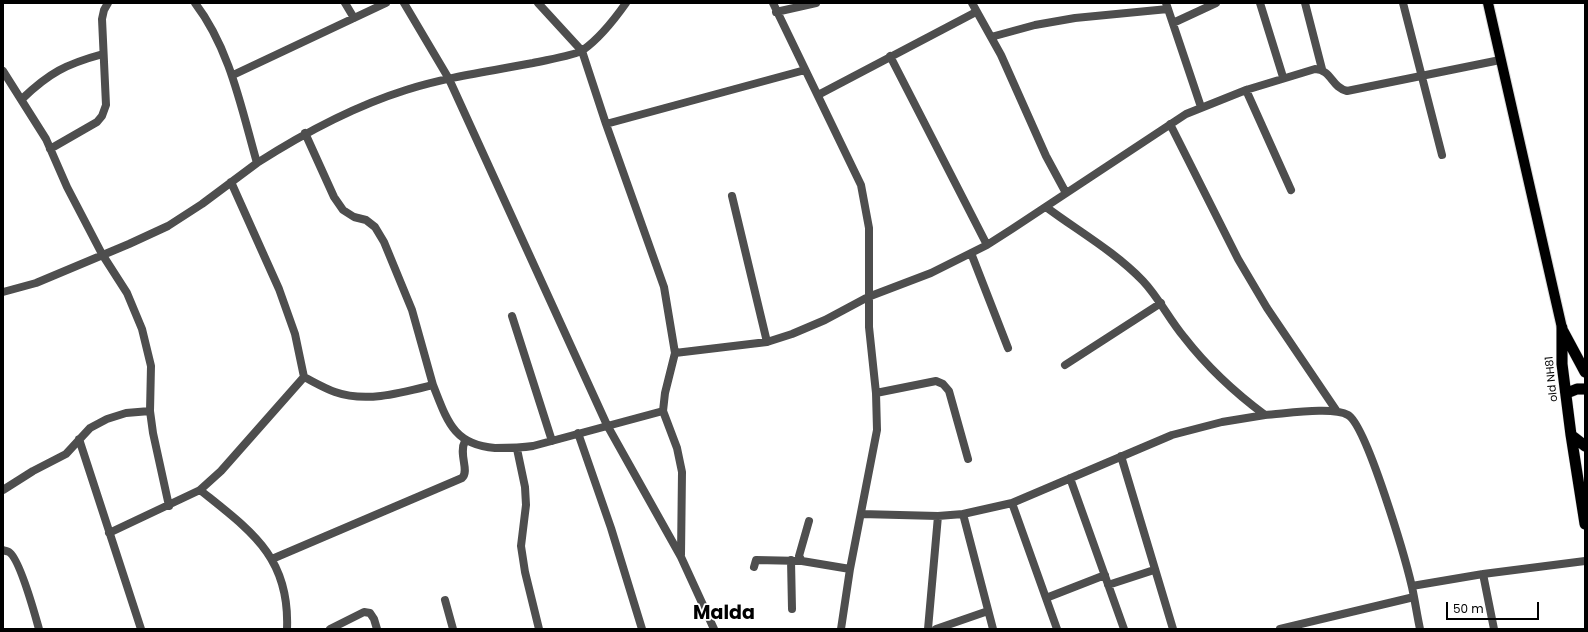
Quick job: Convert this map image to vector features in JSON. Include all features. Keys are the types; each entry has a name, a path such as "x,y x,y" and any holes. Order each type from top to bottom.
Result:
{"highway":[{"path":"1562,328 1585,372"},
{"name":"old NH81","path":"1562,328 1562,364 1585,524"},
{"path":"1567,393 1577,389 1585,389"},
{"path":"1571,435 1585,446"}],"main road":[{"path":"1488,3 1562,328"}],"street":[{"path":"50,149 88,129 102,116 106,104 102,19 104,10 108,3"},
{"path":"195,3 208,20 218,39 233,75 256,163"},
{"path":"345,3 354,18"},
{"path":"233,75 386,3"},
{"path":"404,3 449,80 608,425 681,556 714,629"},
{"path":"538,3 582,51 606,124 664,287 675,353 665,393 663,411 677,448 682,472 681,556"},
{"path":"3,292 36,282 129,244 168,226 256,163 305,133 361,107 406,90 582,51 605,31 626,3"},
{"path":"773,3 776,12 861,184 869,228 869,327 876,393 877,430 850,569 841,629"},
{"path":"776,12 816,3"},
{"path":"972,3 1007,66 1046,156 1066,193"},
{"path":"1173,23 1216,3"},
{"path":"1260,3 1283,78"},
{"path":"1305,3 1322,69"},
{"path":"1403,3 1442,155"},
{"path":"991,37 1035,25 1075,18 1167,6 1201,107"},
{"path":"818,95 976,12"},
{"path":"22,99 40,82 56,71 78,61 103,54"},
{"path":"890,56 987,244"},
{"path":"675,353 767,342 792,334 825,320 868,297 931,273 987,244 1046,207 1170,124 1201,107 1246,90 1315,69 1322,69 1328,73 1335,85 1347,91 1500,60"},
{"path":"606,124 805,70"},
{"path":"3,71 22,99 50,149 67,188 102,254 127,293 142,329 151,366 150,411 170,506"},
{"path":"1246,90 1291,190"},
{"path":"1170,124 1253,284 1267,308 1336,410"},
{"path":"305,133 334,197 343,210 354,217 366,220 375,227 384,242 412,310 433,386 444,414 453,428 465,440 481,447 517,449 663,411"},
{"path":"231,182 279,289 295,334 304,377"},
{"path":"732,196 767,342"},
{"path":"1046,207 1125,263 1161,303 1183,336 1205,363 1235,393 1265,416"},
{"path":"971,253 1008,348"},
{"path":"1065,365 1161,303"},
{"path":"512,316 552,441"},
{"path":"304,377 335,392 366,397 395,394 433,386"},
{"path":"109,533 170,506 200,490 221,471 304,377"},
{"path":"876,393 936,382 943,384 949,391 968,459"},
{"path":"861,514 938,516 963,514 1012,502 1172,435 1222,422 1265,416 1336,410 1349,415 1360,429 1388,504 1412,586 1420,629"},
{"path":"3,490 33,471 66,454 78,439 90,428 108,418 126,413 150,411"},
{"path":"578,433 611,528 642,629"},
{"path":"78,439 141,629"},
{"path":"272,559 462,478 466,471 461,453 465,440"},
{"path":"517,449 525,487 526,505 522,552 524,572 539,629"},
{"path":"1121,456 1154,570 1173,629"},
{"path":"1070,478 1124,629"},
{"path":"200,490 248,529 272,559 283,584 288,611 287,629"},
{"path":"1012,502 1057,629"},
{"path":"963,514 993,629"},
{"path":"928,629 938,516"},
{"path":"802,561 799,556 809,520"},
{"path":"3,550 9,552 14,558 29,594 39,629"},
{"path":"754,567 756,560 791,560 850,569"},
{"path":"791,560 792,610"},
{"path":"1412,586 1483,574 1585,561"},
{"path":"1108,585 1154,570"},
{"path":"1483,574 1494,629"},
{"path":"1046,598 1105,575"},
{"path":"1280,629 1414,597"},
{"path":"445,600 453,629"},
{"path":"936,629 988,611"},
{"path":"330,629 364,612 370,613 374,619 377,629"}],"district":[{"name":"Malda","path":"724,614"}]}
